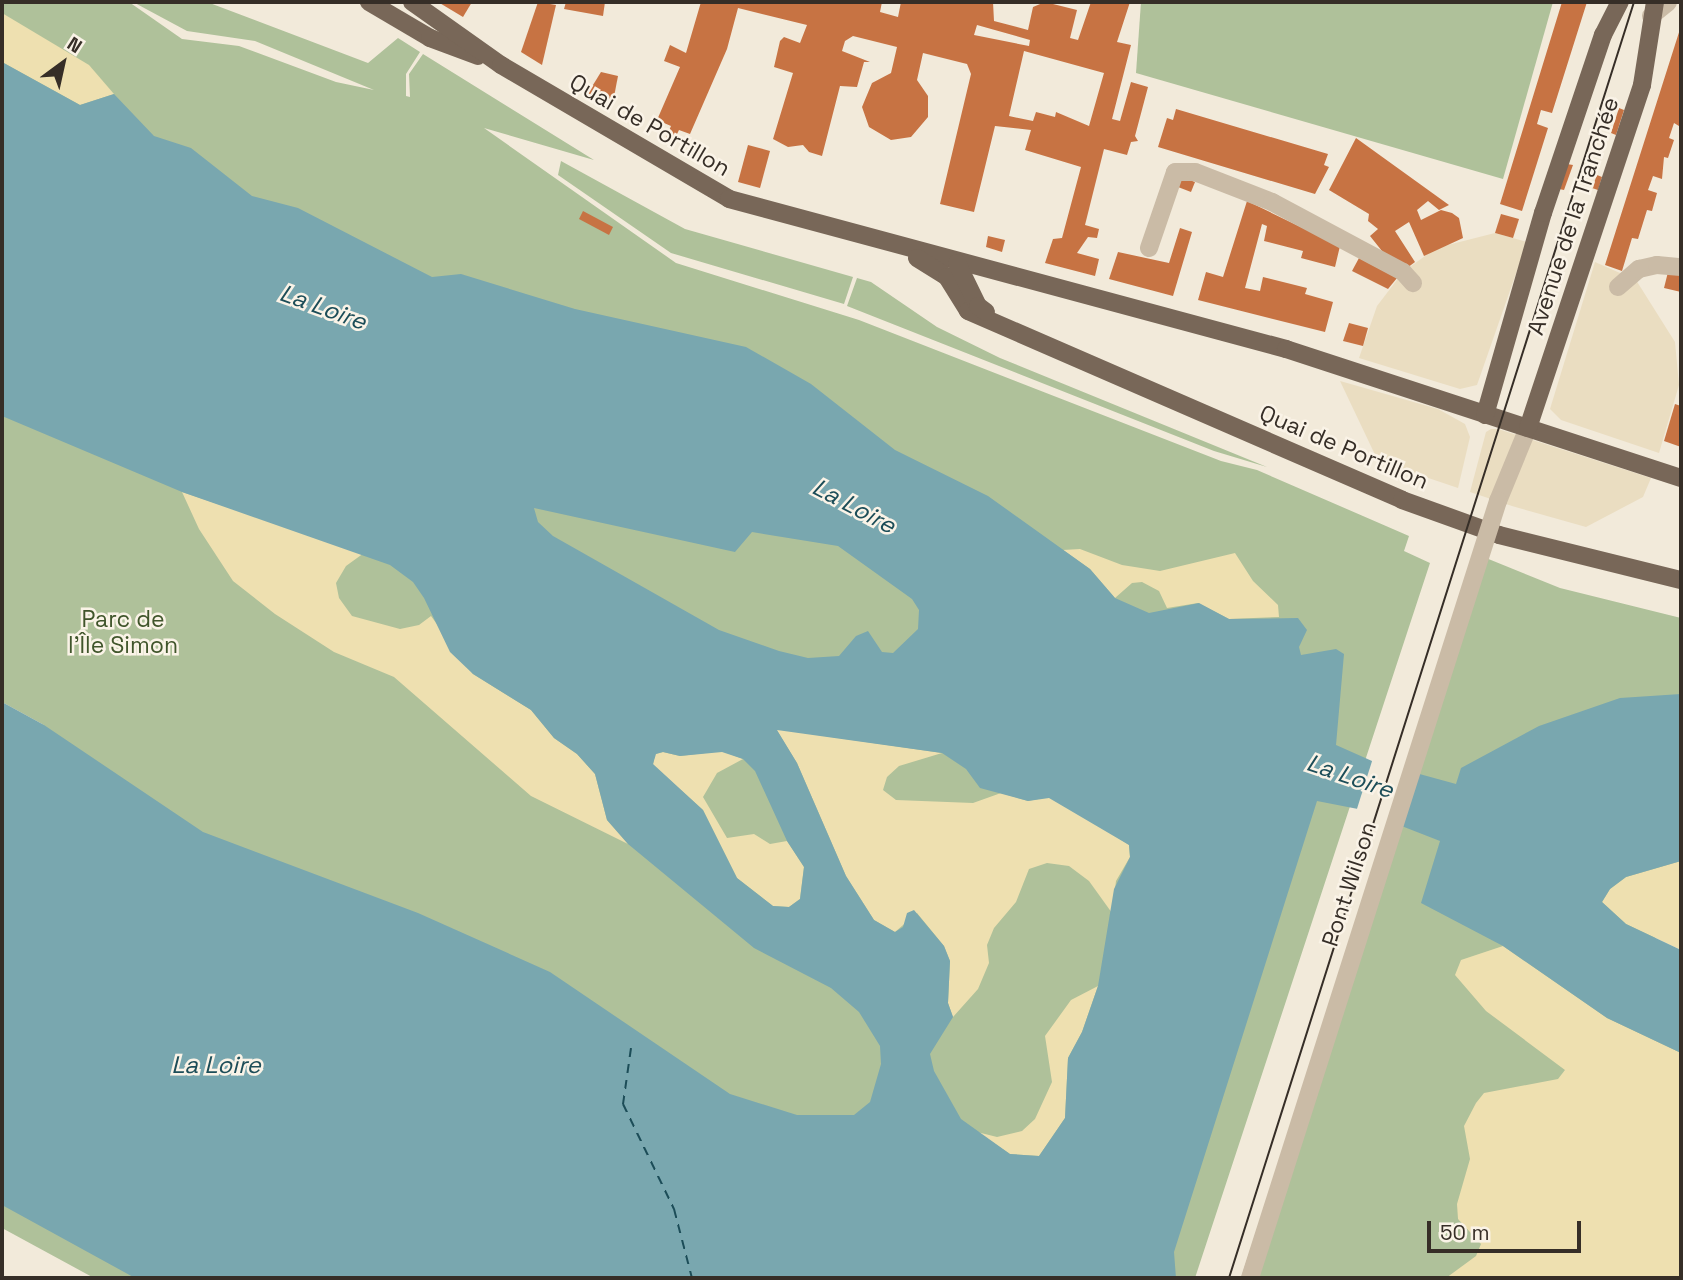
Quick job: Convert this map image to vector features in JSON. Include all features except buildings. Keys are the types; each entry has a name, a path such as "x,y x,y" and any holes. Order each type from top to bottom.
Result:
{"main road":[{"name":"Quai de Portillon","path":"369,2 430,38 501,65"},
{"name":"Quai de Portillon","path":"412,2 501,65 710,191 902,248 1286,349 1681,478"},
{"name":"Avenue de la Tranchée","path":"1485,415 1548,201 1603,35 1617,4"},
{"name":"Avenue de la Tranchée","path":"1528,428 1642,85 1653,9"},
{"name":"Quai de Portillon","path":"902,248 947,277 968,311 1433,512 1499,535 1681,580"},
{"name":"Quai de Portillon","path":"957,262 978,306 1000,323"}],"street":[{"name":"Avenue de la Tranchée","path":"1653,9 1668,2"},
{"path":"1149,248 1175,172 1195,172 1272,202 1403,272 1413,283"},
{"path":"1618,287 1639,269 1657,264 1681,267"},
{"name":"Pont Wilson","path":"1250,1278 1499,501 1528,428"}],"green space":[{"name":"La Loire","path":"2,2 129,2 182,39 239,46 336,82 374,90 255,41 187,31 133,2 207,2 368,63 398,38 420,52 406,74 406,96 410,97 409,74 423,54 594,160 484,128 676,263 859,320 1221,461 1257,470 1409,536 1404,551 1430,563 1195,1278 94,1278 2,1228 2,714 44,725 2,702"},
{"path":"1141,2 1553,2 1503,179 1136,73"},
{"path":"561,161 685,229 853,277 844,304 671,253 558,175"},
{"path":"857,278 871,282 937,327 1000,358 1267,467 1214,451 847,306"},
{"path":"1486,558 1560,588 1681,618 1681,861 1617,894 1681,967 1681,1278 1241,1278 1471,571"}],"sand":[{"path":"2,13 89,65 114,94 80,105 2,62"},
{"path":"182,492 364,553 346,566 336,583 339,598 352,616 400,629 419,625 431,616 473,674 531,710 554,738 577,754 595,774 607,820 628,844 531,796 394,677 334,652 275,614 233,581 199,529"},
{"path":"1080,549 1122,565 1160,571 1235,553 1253,581 1278,605 1279,617 1229,619 1198,603 1167,608 1159,591 1142,582 1132,583 1115,598 1090,569 1063,550"},
{"path":"776,729 942,753 899,766 887,777 883,790 896,800 973,803 1001,793 1028,801 1049,797 1073,808 1129,845 1130,857 1116,881 1112,913 1089,881 1069,866 1047,863 1029,869 1016,902 994,928 987,945 989,963 978,989 953,1017 948,1003 950,961 944,946 917,913 895,932 874,920 846,876 797,763"},
{"path":"722,751 743,759 717,773 703,797 727,838 754,834 770,844 787,841 804,867 800,899 789,907 773,906 737,878 703,810 653,765 655,754 663,752 680,756"},
{"path":"1681,861 1681,950 1626,924 1602,902 1610,889 1626,877"},
{"path":"1503,946 1607,1018 1681,1053 1681,1278 1446,1278 1476,1256 1481,1244 1458,1219 1457,1204 1470,1159 1464,1126 1476,1103 1484,1093 1558,1079 1565,1070 1486,1011 1455,975 1461,960"},
{"path":"1098,986 1082,1032 1068,1058 1065,1118 1039,1156 1010,1154 977,1132 997,1137 1022,1131 1035,1119 1052,1082 1045,1036 1071,1000"}],"shaded area":[{"path":"1495,233 1527,242 1477,385 1460,389 1359,358 1377,306 1403,272 1436,248"},
{"path":"1595,262 1636,280 1675,342 1679,385 1659,453 1561,420 1550,409"},
{"path":"1340,381 1438,409 1465,424 1470,437 1458,488 1378,461"},
{"path":"1491,429 1651,478 1643,497 1586,527 1512,506 1470,492 1486,432"}],"water":[{"name":"La Loire","path":"2,62 80,105 114,94 154,136 191,148 252,196 298,208 432,277 461,274 575,309 746,347 811,384 895,450 988,496 1090,569 1115,598 1149,613 1199,603 1229,619 1298,618 1307,630 1299,647 1301,655 1336,649 1344,654 1336,745 1372,761 1456,784 1461,768 1539,726 1620,698 1681,694 1681,861 1626,877 1610,889 1602,902 1626,924 1681,950 1681,1053 1607,1018 1503,946 1421,903 1440,841 1358,809 1317,801 1174,1252 1176,1278 135,1278 2,1205 2,702 44,725 203,832 418,913 550,972 730,1094 797,1115 854,1115 870,1102 881,1064 880,1046 859,1012 831,988 754,948 628,844 607,820 595,774 577,754 554,738 531,710 473,674 450,652 424,598 413,582 390,565 182,492 2,416","holes":["534,508 735,552 752,532 838,546 912,599 919,610 918,629 893,653 882,652 868,631 856,636 839,656 808,658 779,651 719,630 553,536 538,522","777,730 942,753 966,769 980,788 1028,801 1049,798 1129,845 1130,857 1114,889 1098,986 1082,1032 1068,1058 1065,1118 1039,1156 1010,1154 961,1119 934,1071 930,1054 953,1017 948,1003 950,961 944,946 914,910 907,913 903,927 895,932 874,920 846,876 797,763","663,752 680,756 722,752 743,759 755,771 787,841 804,867 800,899 789,907 773,906 737,878 703,810 653,764 656,754"]}],"pier":[{"path":"1373,758 1418,772 1401,827 1356,812"}],"ferry route":[{"path":"631,1048 623,1104 674,1209 692,1278"}],"tram line":[{"path":"1229,1278 1634,2"}],"park label":[{"name":"Parc de l'Île Simon","path":"123,632"}]}
